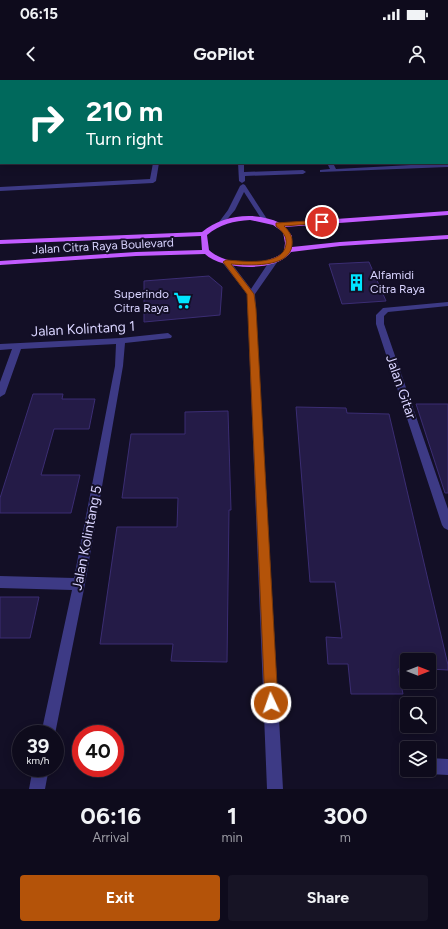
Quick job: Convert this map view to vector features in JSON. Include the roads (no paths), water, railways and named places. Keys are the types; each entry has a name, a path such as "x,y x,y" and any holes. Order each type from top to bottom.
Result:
{"main road":[{"path":"279,225 448,213"},
{"path":"289,250 290,240 286,232 279,225 264,219 250,218 222,222 204,234 206,252 213,257 226,262 257,264 274,260 283,256 289,250 340,244 448,237"},
{"name":"Jalan Citra Raya Boulevard","path":"0,242 204,234"},
{"name":"Jalan Citra Raya Boulevard","path":"0,263 136,254 206,252"}],"street":[{"path":"0,189 153,181 156,164"},
{"path":"241,164 243,186 264,219"},
{"path":"330,164 334,171"},
{"path":"322,171 448,165"},
{"path":"241,174 303,172"},
{"path":"222,222 234,206 243,186"},
{"path":"251,294 274,260"},
{"path":"226,262 251,294 275,789"},
{"name":"Jalan Gitar","path":"448,304 386,310 380,315 380,324 448,525"},
{"name":"Jalan Kolintang 1","path":"0,347 121,341 168,336"},
{"name":"Jalan Kolintang 5","path":"50,725 79,584 119,366 121,341"},
{"path":"0,394 18,346"},
{"path":"0,582 79,584"},
{"path":"436,766 448,767"},
{"path":"37,789 39,777"}],"place":[{"name":"Alfamidi Citra Raya","path":"357,282"},
{"name":"Superindo Citra Raya","path":"182,301"}]}
